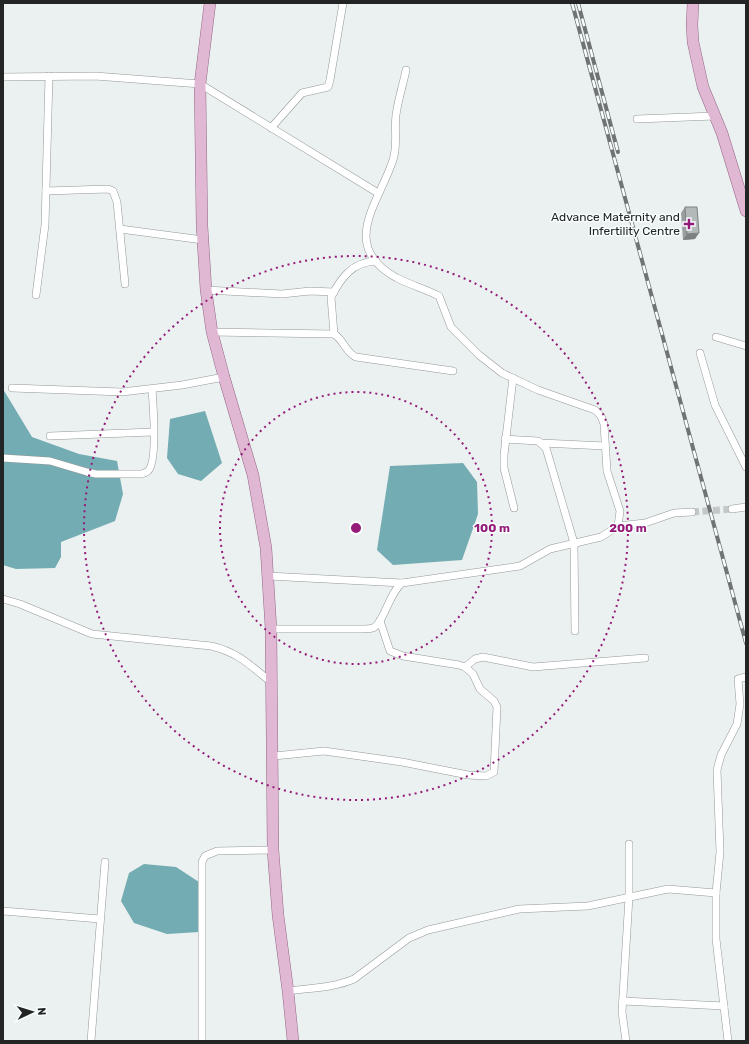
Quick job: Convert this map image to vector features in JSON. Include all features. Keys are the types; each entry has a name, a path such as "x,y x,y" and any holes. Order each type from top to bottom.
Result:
{"main road":[{"path":"210,3 200,84 203,240 206,290 212,332 253,475 261,518 268,576 271,629 274,756 273,850 278,915 293,1041"},
{"path":"693,3 692,25 694,47 703,87 722,133 746,211"}],"street":[{"path":"272,128 302,94 328,87 343,3"},
{"path":"406,70 396,115 396,150 366,223 369,252 376,261 398,278 439,296 445,314 459,336 491,364 513,378 567,402 595,410 601,416 604,424 607,471 620,511 618,526"},
{"path":"36,296 45,225 48,76"},
{"path":"3,77 95,76 200,84 378,193"},
{"path":"637,119 715,116"},
{"path":"46,191 108,189 113,191 117,202 125,284"},
{"path":"120,229 203,240"},
{"path":"334,334 331,297 343,277 356,266 366,262 376,261"},
{"path":"206,290 282,294 310,291 334,292"},
{"path":"212,332 334,334 339,337 351,355 360,359 453,371"},
{"path":"716,338 746,346"},
{"path":"700,353 715,405 746,467"},
{"path":"12,388 92,392 152,389 224,378"},
{"path":"513,378 505,439 504,468 514,508"},
{"path":"3,458 50,461 96,474 142,474 148,471 152,464 152,389"},
{"path":"50,436 153,432"},
{"path":"505,439 542,443 605,446"},
{"path":"542,443 548,455 574,543 574,631"},
{"path":"732,509 746,508"},
{"path":"268,576 402,583 520,566 550,549 601,537 618,526 645,523 674,513 692,512"},
{"path":"271,629 374,628 380,621 393,593 402,583"},
{"path":"3,599 20,604 92,634 211,646 226,649 235,653 272,683"},
{"path":"274,756 308,751 324,752 402,762 468,775 491,775 495,766 497,707 494,701 480,689 473,674 465,666 394,654 387,646 380,621"},
{"path":"465,666 475,659 483,657 533,667 645,658"},
{"path":"728,1041 716,939 716,893 720,852 717,770 722,755 737,724 740,704 738,680 746,677"},
{"path":"626,1041 623,1001 629,897 629,844"},
{"path":"202,1041 202,862 205,856 217,852 273,850"},
{"path":"91,1041 105,862"},
{"path":"288,991 338,985 354,979 408,938 428,930 519,909 572,908 668,889 716,893"},
{"path":"3,911 100,919"},
{"path":"623,1001 724,1006"}],"water":[{"path":"3,389 32,437 79,454 117,461 123,494 115,521 61,542 61,557 55,568 16,569 3,565"},
{"path":"205,411 222,463 201,481 178,474 167,458 170,419"},
{"path":"463,463 477,482 478,514 462,560 393,565 377,550 390,466"},
{"path":"144,864 176,867 199,882 199,932 167,934 134,923 121,901 129,873"}],"building":[{"path":"685,207 697,207 699,233 687,234"}],"tunnel":[{"path":"692,512 732,509"}],"railway":[{"path":"572,3 746,643"},
{"path":"578,3 618,152"}],"place":[{"name":"Advance Maternity and Infertility Centre","path":"689,224"}]}
